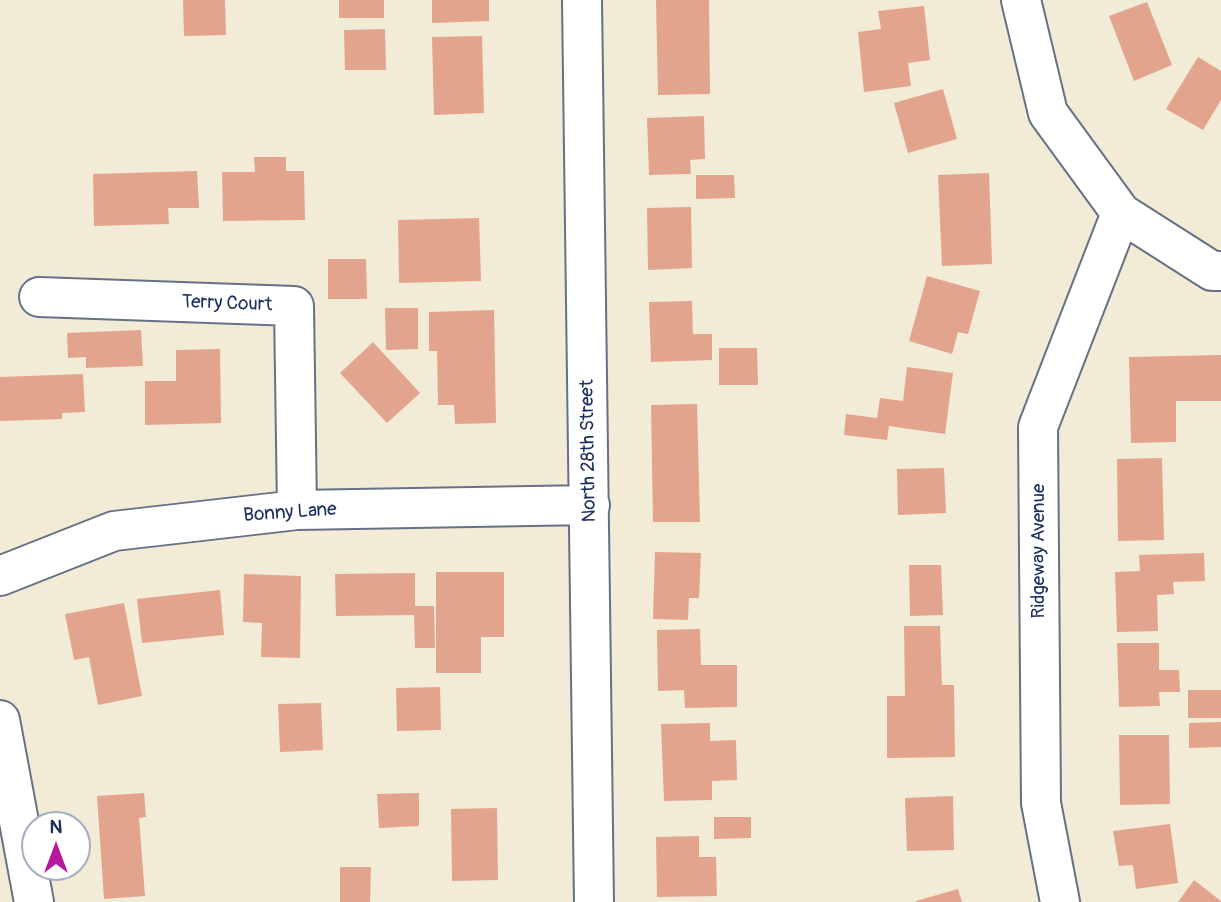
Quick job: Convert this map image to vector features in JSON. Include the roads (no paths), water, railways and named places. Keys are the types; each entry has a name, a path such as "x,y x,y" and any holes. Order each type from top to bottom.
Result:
{"street":[{"name":"North 28th Street","path":"582,0 594,902"},
{"path":"1021,0 1048,113 1121,213 1212,271 1221,271"},
{"name":"Ridgeway Avenue","path":"1060,902 1041,803 1038,427 1121,213"},
{"name":"Terry Court","path":"39,297 294,306 297,510"},
{"name":"Bonny Lane","path":"0,576 114,531 297,510 590,505"},
{"path":"0,720 34,902"}]}
